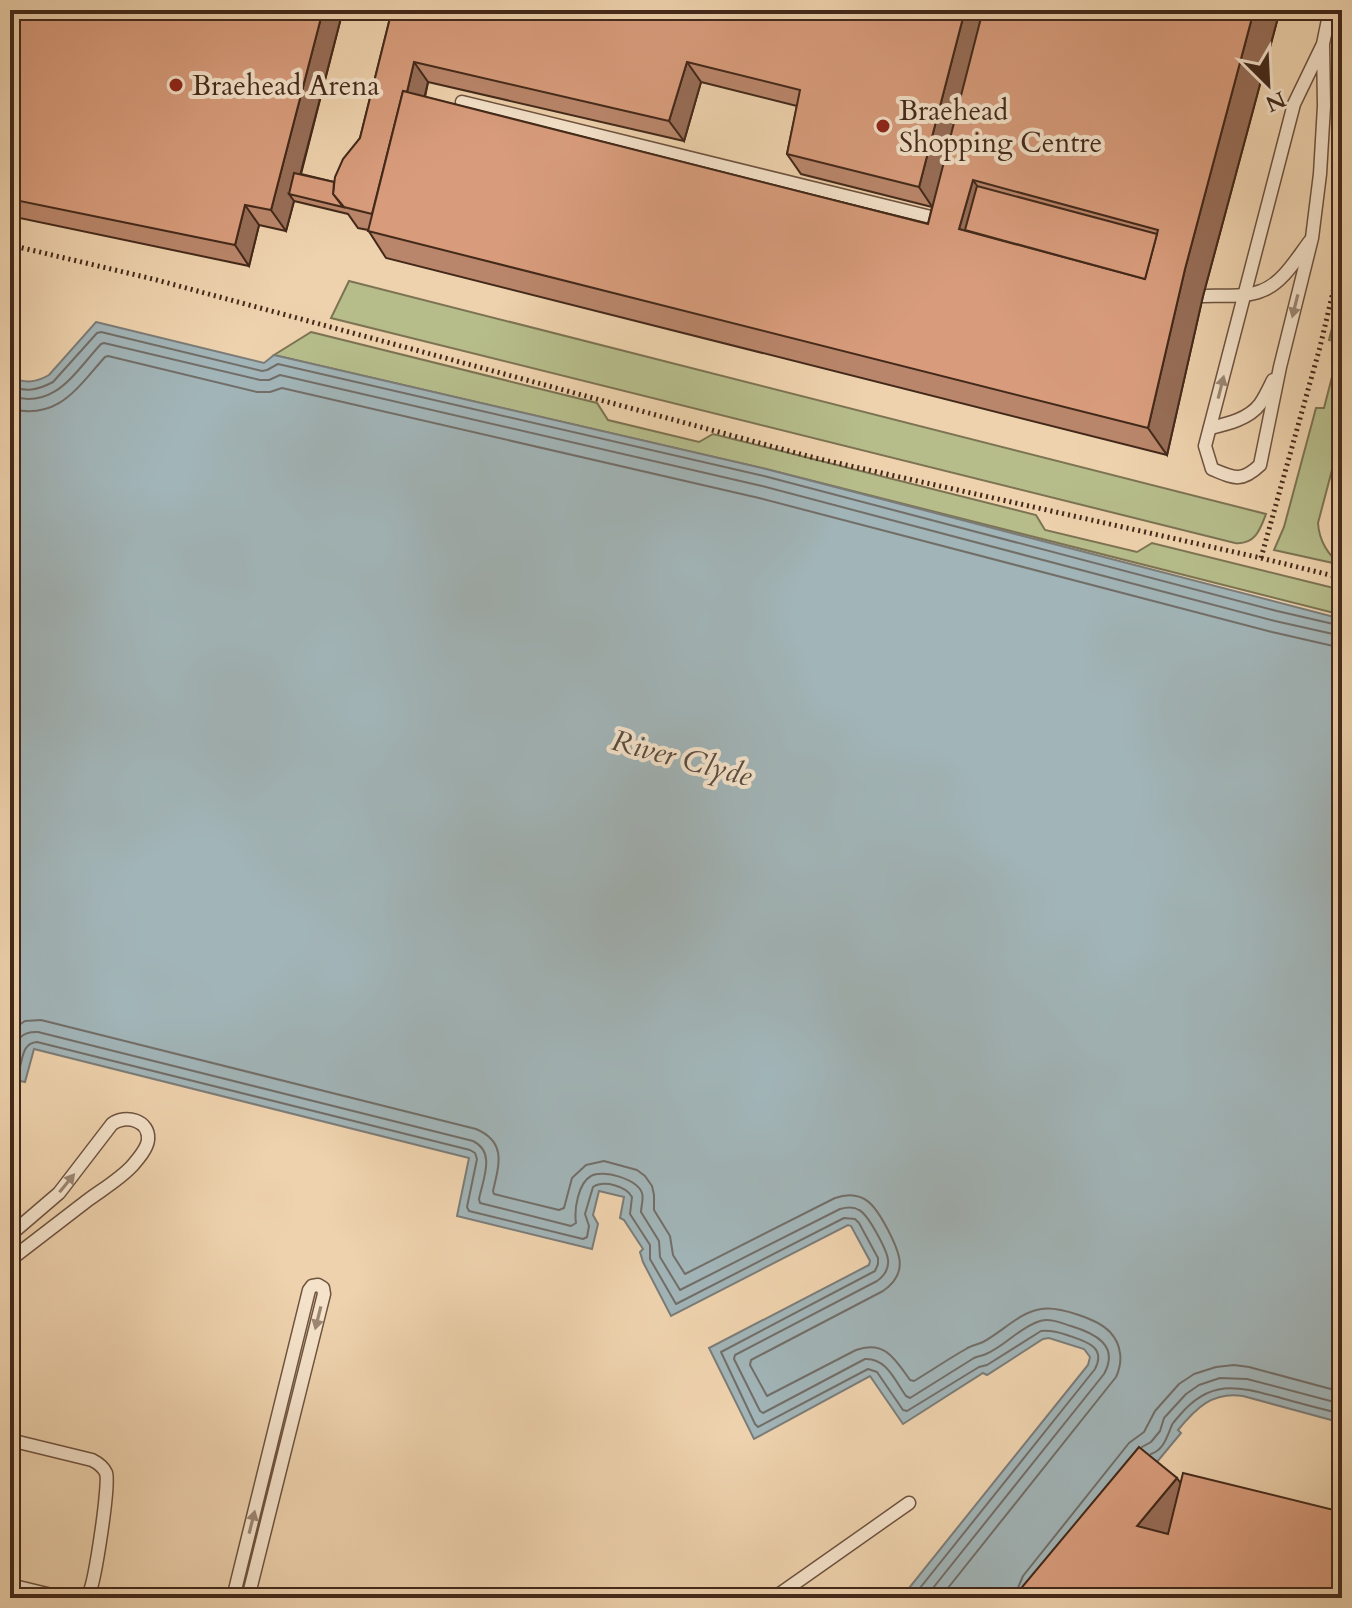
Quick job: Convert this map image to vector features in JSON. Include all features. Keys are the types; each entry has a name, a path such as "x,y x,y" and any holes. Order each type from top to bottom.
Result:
{"lane":[{"path":"1323,44 1294,104 1205,446 1212,469 1231,477 1249,476 1260,465 1312,238 1324,106 1323,44 1330,10"},
{"path":"462,102 954,222"},
{"path":"1203,296 1262,291 1277,282 1312,238"},
{"path":"1210,428 1230,424 1259,406 1280,367"},
{"path":"10,1235 59,1193 112,1124 117,1120 129,1119 144,1127 147,1143 131,1167 10,1260"},
{"path":"233,1598 309,1290 318,1285 323,1288 324,1294 248,1598"},
{"path":"10,1440 92,1460 107,1474 95,1570 85,1598"},
{"path":"774,1598 909,1503"},
{"path":"10,1585 64,1598"}],"path":[{"path":"10,245 153,279 815,458 1342,578"},
{"path":"1261,558 1320,347 1342,254"}],"green space":[{"path":"349,281 1266,514 1252,539 1235,543 331,318"},
{"path":"1342,290 1342,432 1318,523 1325,547 1342,565 1274,550 1284,527 1316,408 1324,408 1341,342 1329,340"},
{"path":"311,332 597,403 608,420 699,442 713,434 1036,515 1045,530 1137,552 1152,543 1342,590 1342,615 766,469 274,355"}],"water":[{"name":"River Clyde","path":"96,322 264,363 274,355 766,469 1342,619 1342,1423 1243,1396 1214,1399 1199,1408 1178,1430 1181,1433 1044,1598 901,1598 1088,1365 1090,1357 1084,1349 1043,1339 903,1424 870,1376 754,1439 709,1348 869,1265 870,1261 851,1226 671,1316 643,1262 640,1252 643,1249 620,1218 624,1197 599,1191 593,1215 598,1224 592,1249 457,1216 469,1158 34,1049 25,1082 16,1080 10,1085 10,376 30,382 49,375"}],"building":[{"name":"Braehead Arena","path":"10,10 323,10 271,210 245,205 235,245 10,199"},
{"name":"Braehead Shopping Centre","path":"392,10 965,10 919,187 787,154 800,90 687,62 669,121 414,62 407,92 403,91 372,214 344,207 333,194 335,177 343,159 360,138"},
{"path":"983,10 1254,10 1185,269 1148,428 368,231 403,91 928,224","holes":["973,180 1158,230 1145,279 959,229"]},
{"path":"294,173 334,182 333,194 343,207 289,194"},
{"path":"977,186 1157,234 1145,279 965,230"},
{"path":"1139,1447 1177,1478 1137,1526 1168,1534 1183,1473 1342,1512 1342,1574 1337,1573 1332,1594 1342,1598 1013,1598"}],"place":[{"name":"Braehead Arena","path":"176,85"},
{"name":"Braehead Shopping Centre","path":"883,126"}]}
